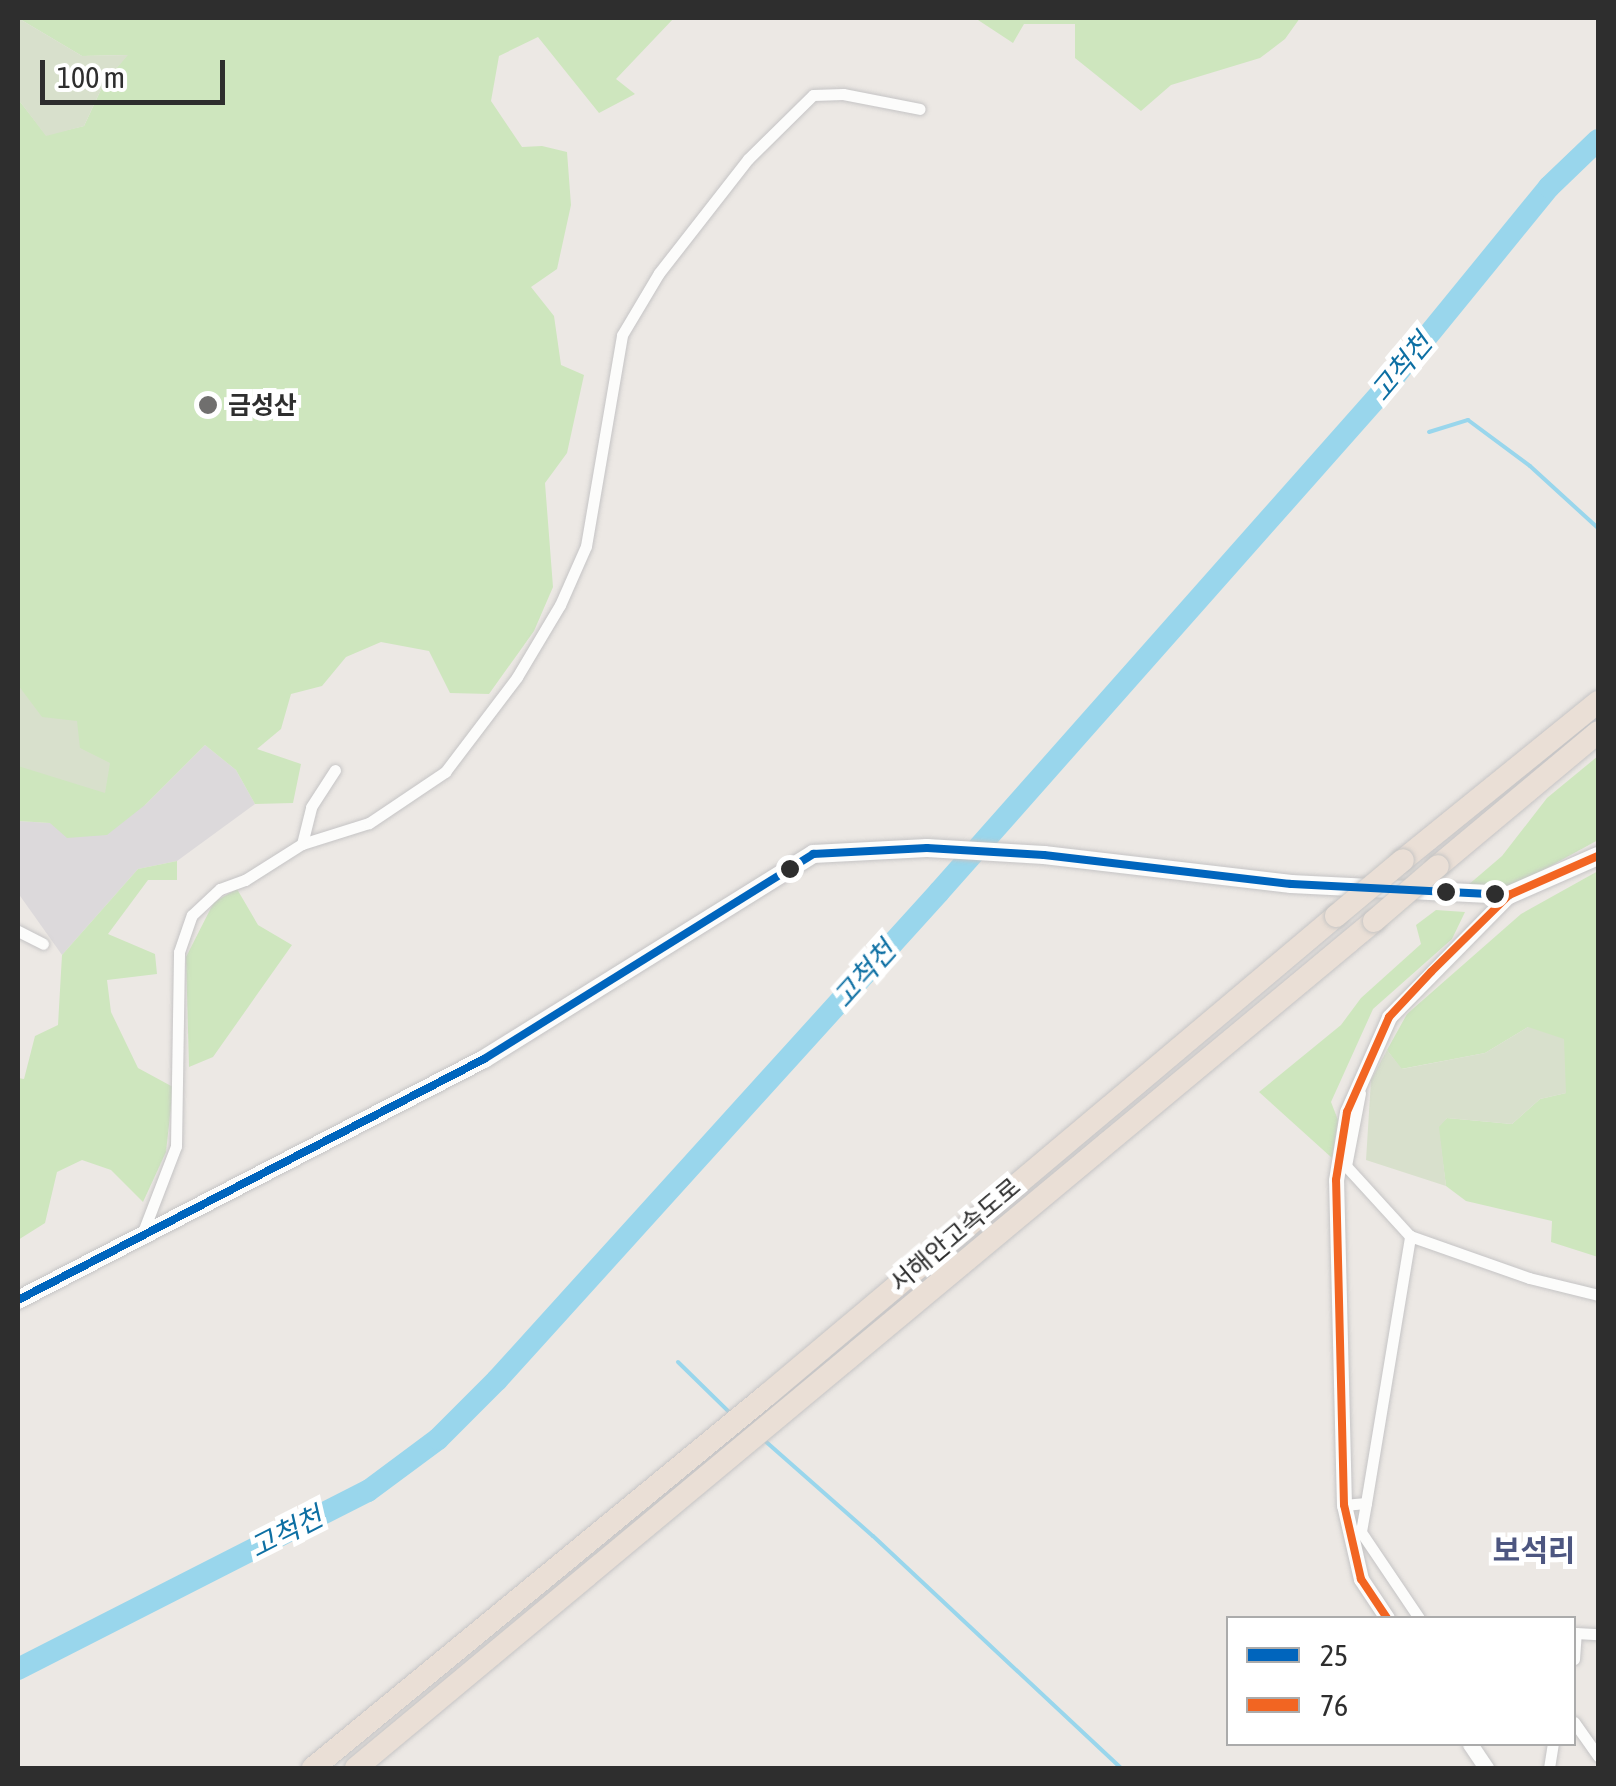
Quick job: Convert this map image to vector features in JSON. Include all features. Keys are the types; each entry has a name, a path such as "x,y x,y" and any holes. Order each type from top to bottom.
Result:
{"highway":[{"name":"서해안고속도로","path":"775,1402 1336,916 1598,702"},
{"name":"서해안고속도로","path":"313,1768 722,1446 1374,921 1598,732"},
{"name":"서해안고속도로","path":"356,1768 722,1446"}],"main road":[{"path":"18,1300 484,1059 814,854 926,848 1028,854 1290,884 1509,895 1598,856"}],"street":[{"path":"144,1232 176,1146 179,952 192,915 220,889 245,880 302,844 369,823 445,772 517,677 560,605 586,546 622,335 659,273 748,159 813,95 842,94 920,109"},
{"path":"302,844 311,807 335,770"},
{"path":"1386,1616 1361,1579 1355,1535 1344,1505 1336,1180 1346,1112 1388,1017 1509,895"},
{"path":"18,932 43,944"},
{"path":"1366,1060 1346,1166 1410,1236 1529,1278 1598,1295"},
{"path":"1355,1535 1366,1503 1410,1236"},
{"path":"1344,1505 1366,1503"},
{"path":"1355,1535 1417,1616"},
{"path":"1576,1725 1598,1756"},
{"path":"1471,1746 1486,1768"}],"shaded area":[{"path":"205,745 236,770 255,804 177,861 138,869 62,955 18,893 18,821 50,823 145,805"}],"green space":[{"path":"18,18 674,18 616,79 635,94 599,113 538,37 499,56 491,101 522,147 542,146 567,152 571,205 557,269 531,287 554,316 561,365 584,375 567,453 545,483 553,587 534,631 489,694 450,693 429,651 381,642 346,657 322,686 291,694 281,729 257,749 301,764 293,803 255,804 236,770 205,745 145,805 107,835 67,838 50,823 18,821 18,99 46,135 84,126 104,83 127,55 82,56"},
{"path":"18,18 82,56 128,55 104,83 84,126 46,136 18,99"},
{"path":"975,18 1300,18 1285,39 1260,58 1171,85 1141,111 1075,58 1075,24 1024,24 1013,43"},
{"path":"18,685 42,717 77,721 80,748 110,763 105,793 18,766"},
{"path":"1598,756 1598,840 1512,887 1467,886 1502,856 1547,798"},
{"path":"177,861 177,880 148,880 108,934 155,954 157,974 107,980 111,1012 138,1068 173,1087 166,1152 143,1202 111,1170 82,1160 57,1172 45,1223 18,1240 18,1078 24,1079 35,1036 58,1025 62,955 138,869"},
{"path":"1598,871 1598,1257 1551,1242 1552,1221 1466,1201 1446,1186 1438,1126 1447,1118 1512,1124 1540,1099 1566,1093 1528,1027 1485,1053 1401,1069 1387,1050 1407,1014 1521,914"},
{"path":"237,889 258,925 292,945 213,1057 189,1067 186,957 214,902"},
{"path":"1436,910 1465,912 1452,939 1373,1009 1331,1102 1338,1120 1332,1158 1259,1092 1341,1025 1361,998 1421,944 1416,925"},
{"path":"1528,1027 1564,1039 1566,1093 1540,1099 1512,1124 1447,1118 1439,1127 1446,1186 1366,1160 1371,1080 1387,1050 1402,1069 1485,1053"}],"waterway":[{"name":"고척천","path":"18,1669 368,1491 438,1439 497,1380 939,892 1381,393 1549,187 1598,140"},
{"path":"1429,432 1468,420 1530,466 1598,528"},
{"path":"678,1362 729,1412"},
{"path":"764,1440 873,1536 1121,1768"}],"transit line":[{"name":"25","path":"18,1300 484,1059 813,854 927,848 1044,855 1291,884 1509,895"},
{"name":"76","path":"1386,1616 1361,1579 1344,1505 1336,1180 1347,1112 1389,1017 1431,972 1509,895 1598,856"}],"place":[{"name":"금성산","path":"208,405"}],"district":[{"name":"보석리","path":"1534,1550"}]}
